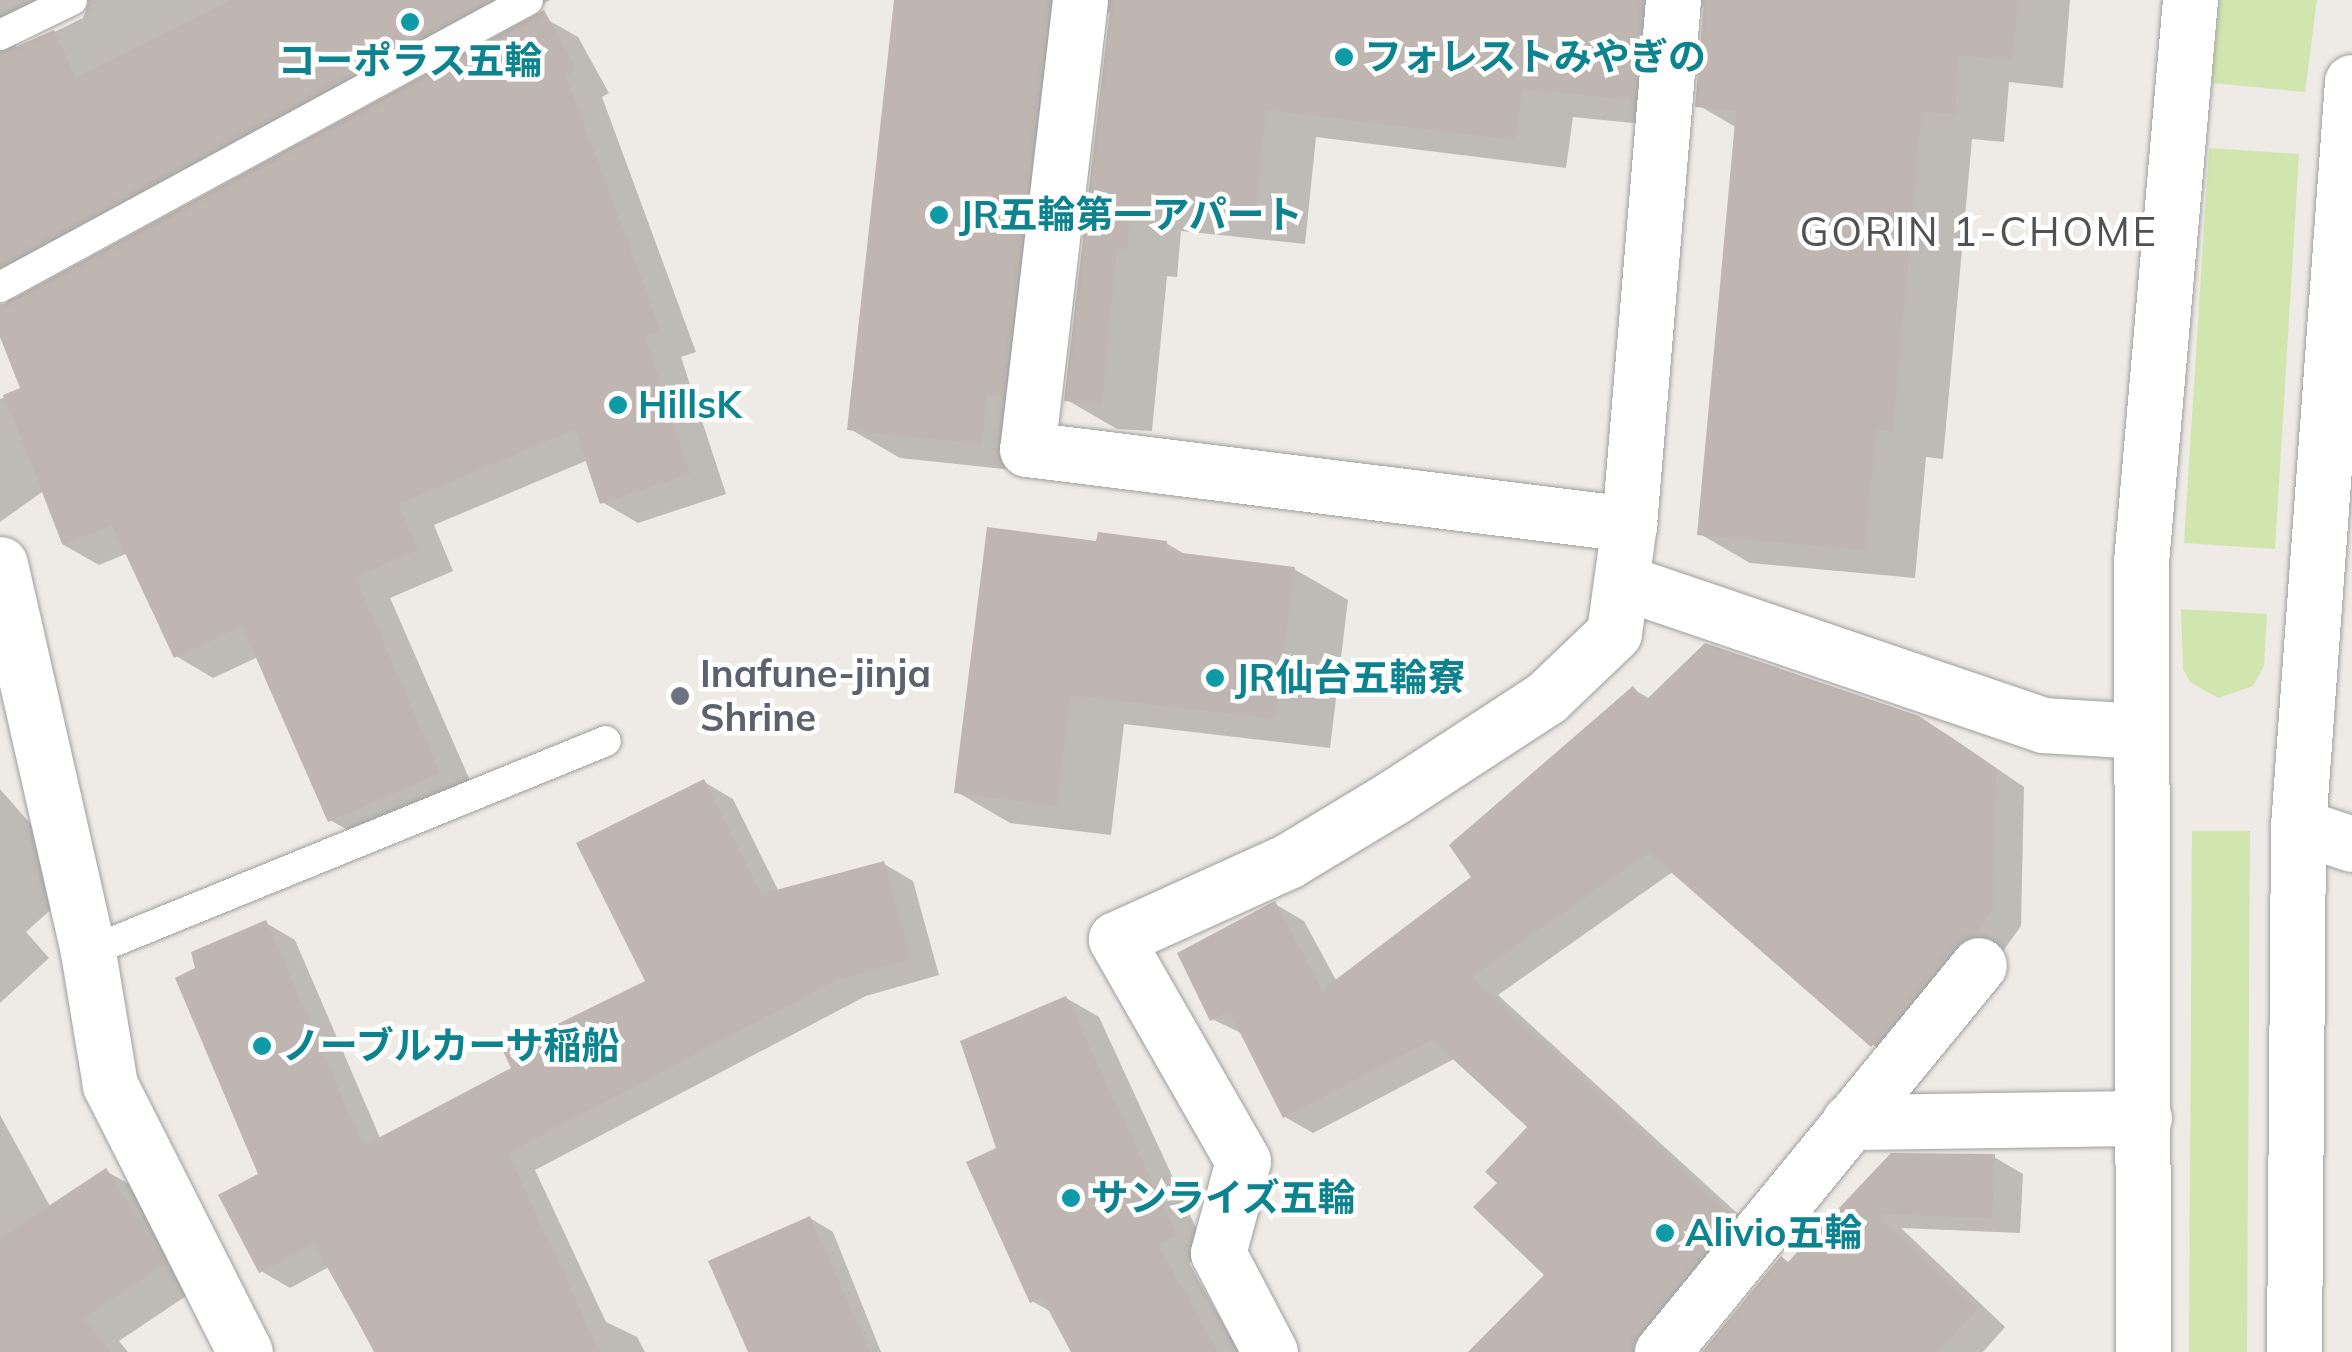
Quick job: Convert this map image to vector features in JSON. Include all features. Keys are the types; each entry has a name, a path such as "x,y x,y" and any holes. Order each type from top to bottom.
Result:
{"street":[{"path":"1080,0 1027,448 1630,524"},
{"path":"1270,1352 1218,1253 1243,1161 1116,940 1288,861 1546,698 1614,633 1630,524 1673,0"},
{"path":"2144,1352 2138,730 2142,562 2190,0"},
{"path":"2294,1352 2298,826 2352,82"},
{"path":"0,564 88,952 110,1086 244,1352"},
{"path":"1623,582 2043,725 2138,730"},
{"path":"2298,826 2352,844"},
{"path":"1679,1345 1849,1122 1980,965"},
{"path":"1849,1122 2144,1118"}],"lane":[{"path":"0,34 72,0"},
{"path":"0,288 528,0"},
{"path":"88,952 606,742"}],"green space":[{"path":"2220,0 2317,0 2305,92 2212,83"},
{"path":"2209,148 2299,154 2275,549 2184,543"},
{"path":"2181,609 2267,614 2264,666 2253,686 2218,698 2190,682 2183,669"},
{"path":"2192,831 2250,831 2247,1352 2189,1352"}],"building":[{"path":"232,0 489,0 0,266 0,54 54,30 76,78"},
{"name":"JR五輪第一アパート","path":"894,0 1049,0 1002,396 987,395 982,444 847,430"},
{"path":"1111,0 1642,0 1633,100 1523,89 1516,140 1266,110 1255,217 1131,204 1127,249 1117,248 1102,404 1064,401"},
{"path":"1704,0 2018,0 2013,60 1959,55 1955,114 1922,111 1893,431 1876,430 1865,550 1697,535 1736,111 1695,107"},
{"path":"544,10 577,70 566,76 661,331 645,336 690,474 600,504 575,429 398,504 418,550 355,577 440,773 328,822 242,626 174,658 112,525 64,544 3,395 20,388 0,337 0,306"},
{"name":"JR仙台五輪寮","path":"987,527 1096,541 1098,532 1167,541 1166,551 1295,567 1276,719 1071,695 1057,806 954,793"},
{"path":"1705,643 1919,716 1996,768 1993,910 1974,935 1955,945 1871,1047 1649,853 1472,977 1733,1216 1638,1332 1632,1352 1468,1352 1544,1275 1473,1207 1497,1183 1485,1172 1527,1127 1432,1040 1283,1118 1229,1011 1210,1021 1177,953 1275,901 1322,990 1471,877 1449,845 1633,686 1645,701"},
{"path":"704,779 761,894 884,861 911,959 836,980 508,1153 600,1352 375,1352 314,1244 259,1273 218,1195 258,1174 175,978 195,968 191,952 266,920 363,1146 511,1068 503,1051 645,981 576,843"},
{"path":"1066,996 1177,1235 1158,1244 1218,1352 1071,1352 1042,1298 1030,1303 966,1162 996,1148 960,1041"},
{"path":"1891,1153 1995,1154 1992,1218 1877,1214 1978,1309 1938,1352 1702,1352 1781,1256 1788,1262"},
{"path":"106,1168 166,1264 84,1319 111,1352 0,1352 0,1238"},
{"path":"810,1216 870,1352 748,1352 708,1261"}],"place":[{"name":"コーポラス五輪","path":"410,22"},
{"name":"フォレストみやぎの","path":"1344,57"},
{"name":"JR五輪第一アパート","path":"939,215"},
{"name":"HillsK","path":"618,405"},
{"name":"JR仙台五輪寮","path":"1215,678"},
{"name":"Inafune-jinja Shrine","path":"680,696"},
{"name":"ノーブルカーサ稲船","path":"262,1046"},
{"name":"サンライズ五輪","path":"1071,1198"},
{"name":"Alivio五輪","path":"1665,1233"}],"district":[{"name":"GORIN 1-CHOME","path":"1979,231"}]}
